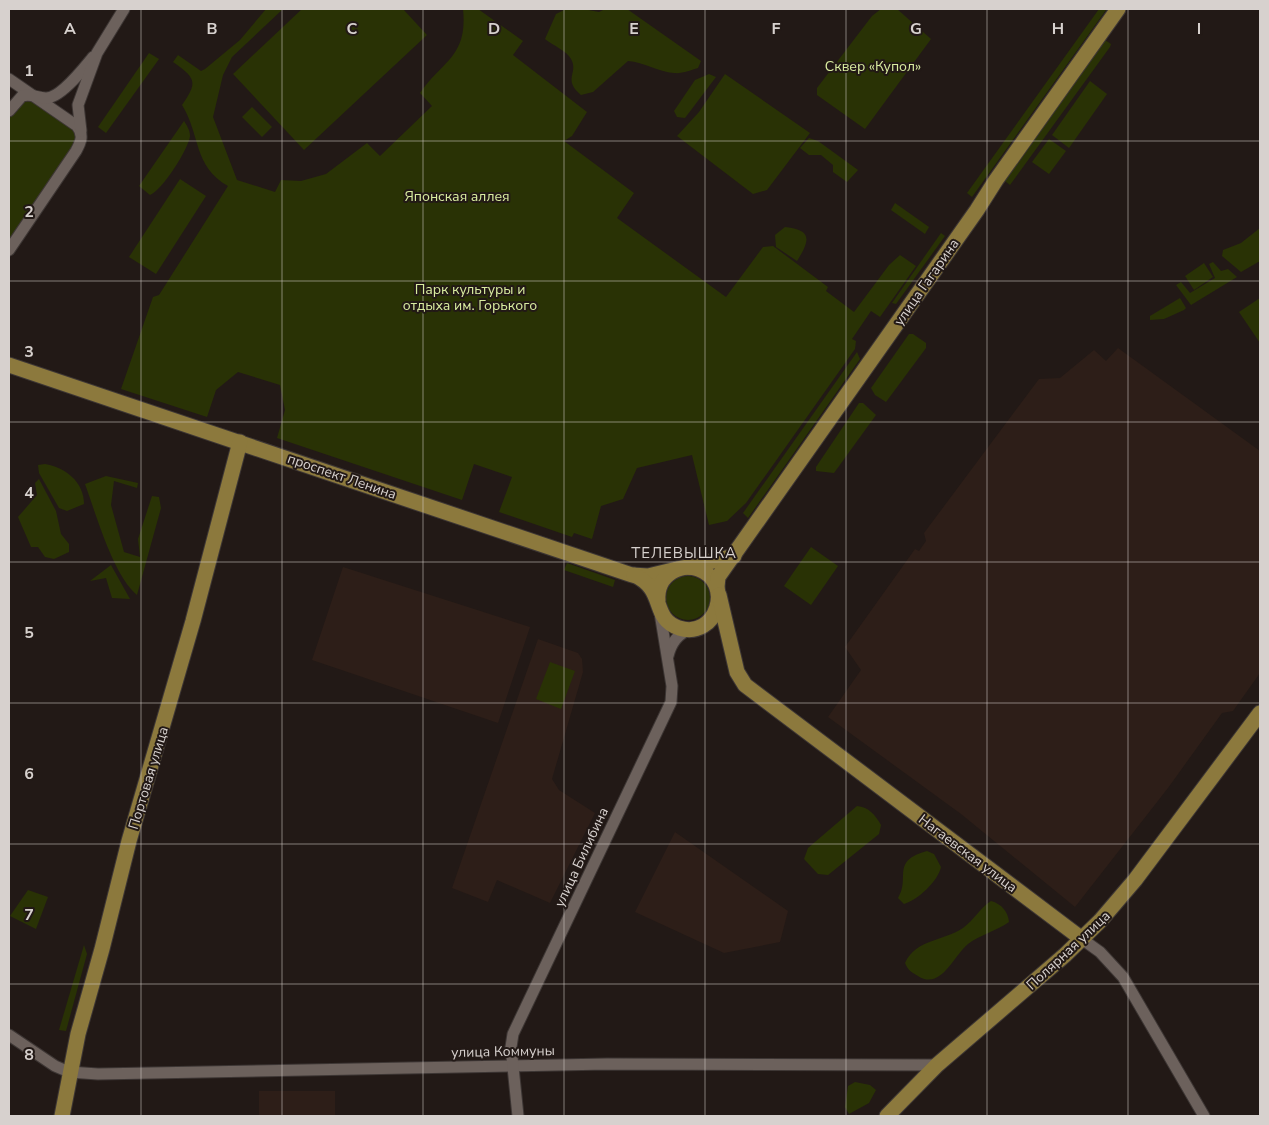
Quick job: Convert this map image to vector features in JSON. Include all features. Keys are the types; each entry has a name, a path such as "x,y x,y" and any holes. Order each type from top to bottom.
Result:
{"main road":[{"name":"улица Гагарина","path":"718,591 718,577 1118,9"},
{"name":"проспект Ленина","path":"9,365 632,575 648,576 681,568"},
{"name":"Портовая улица","path":"62,1116 69,1072 129,841 194,621 240,442"},
{"path":"658,605 661,583 668,575 681,568 734,556"},
{"path":"681,568 705,572 718,591 714,614 695,628"},
{"path":"632,575 651,586 658,605 672,624 718,633 731,648"},
{"name":"Нагаевская улица","path":"718,591 738,676 745,686 1082,939"},
{"name":"Полярная улица","path":"887,1116 937,1065 1082,939 1100,921 1129,887 1260,713"}],"street":[{"path":"9,250 76,151 80,142 81,132 78,105 97,53 124,9"},
{"path":"9,111 20,97 32,94 46,98 56,95 97,53"},
{"path":"9,79 77,126 81,132"},
{"name":"улица Билибина","path":"518,1116 512,1066 511,1043 513,1034 669,708 672,692 658,605"},
{"path":"668,663 673,643 678,636 695,628"},
{"name":"Нагаевская улица","path":"1082,939 1100,952 1123,977 1204,1116"},
{"path":"9,1035 43,1060 69,1072"},
{"name":"улица Коммуны","path":"69,1072 108,1074 607,1064 937,1065"}],"shaded area":[{"path":"1118,348 1260,451 1260,673 1233,711 1222,713 1168,788 1075,907 961,814 828,717 861,670 845,647 915,549 919,551 926,541 924,533 1039,379 1060,378 1094,350 1106,361"},
{"path":"343,567 530,627 498,723 312,660"},
{"path":"538,639 578,653 582,659 583,672 552,779 559,790 595,813 550,903 497,880 488,902 452,888"},
{"path":"675,832 788,911 780,942 724,953 635,912"},
{"path":"259,1091 335,1091 335,1116 259,1116"}],"green space":[{"name":"Парк культуры и отдыха им. Горького","path":"266,9 283,9 232,57 223,75 213,117 237,180 275,192 281,180 301,181 326,174 367,143 380,156 432,106 420,93 452,57 457,48 463,25 463,9 478,9 523,41 513,55 587,112 572,136 564,141 634,193 617,218 726,297 763,247 773,246 828,287 826,291 854,312 889,265 900,255 916,266 880,317 871,311 852,339 856,341 855,349 746,503 727,521 709,525 692,455 637,468 623,499 601,506 592,539 574,533 572,537 499,512 512,477 474,464 462,500 277,438 285,410 280,385 238,372 216,390 207,417 121,389 153,297 159,295 228,186 217,178 203,160 182,105 191,91 192,81 186,72 173,62 178,55 201,71 205,69 240,40"},
{"path":"302,9 403,9 427,35 304,150 233,74"},
{"path":"566,9 583,9 599,12 605,9 627,9 701,61 698,68 677,73 662,71 628,61 593,92 581,95 573,85 573,64 571,59 545,39 556,14"},
{"name":"Сквер «Купол»","path":"881,9 897,9 931,39 865,129 817,95 817,88 872,16"},
{"path":"1099,9 1106,10 972,197 967,193"},
{"path":"1105,40 1111,44 1110,47 1010,185 1005,181"},
{"path":"149,53 159,59 106,133 98,127"},
{"path":"709,74 716,77 685,118 677,117 674,111 695,80"},
{"path":"725,74 810,133 767,190 753,194 677,136 699,112"},
{"path":"1090,81 1107,94 1069,148 1052,135"},
{"path":"32,94 81,137 9,250 9,111"},
{"path":"252,107 272,127 262,137 242,117"},
{"path":"184,121 190,136 185,150 168,178 150,195 139,186"},
{"path":"809,138 818,141 858,170 847,182 833,172 833,165 821,155 809,155 800,148"},
{"path":"1049,139 1066,151 1049,174 1032,162"},
{"path":"180,179 206,196 156,274 129,257"},
{"path":"895,203 929,227 925,234 891,210"},
{"path":"785,227 801,231 805,234 806,243 797,261 776,247 775,235"},
{"path":"1260,228 1260,261 1241,272 1222,256 1223,250 1241,243"},
{"path":"941,233 945,236 896,304 892,303"},
{"path":"1213,262 1221,271 1228,269 1237,277 1191,305 1176,285 1181,282 1190,293 1215,278 1209,264"},
{"path":"1204,263 1213,277 1194,290 1185,276"},
{"path":"1180,298 1186,308 1184,310 1164,319 1150,320 1150,316"},
{"path":"1260,298 1260,343 1239,312"},
{"path":"909,334 913,334 926,343 926,348 886,402 875,395 871,388"},
{"path":"857,352 860,359 748,518 743,513"},
{"path":"859,403 863,403 876,415 834,473 816,471 816,467"},
{"path":"45,464 60,468 77,482 81,489 84,504 67,511 59,508 39,473 38,465"},
{"path":"106,476 138,483 137,488 114,481 111,505 124,552 140,557 138,539 152,496 159,497 161,508 137,595 128,586 113,559 85,484"},
{"path":"39,479 56,511 61,534 69,544 69,552 54,559 45,557 38,547 31,547 18,517 37,495 35,483"},
{"path":"811,547 838,566 811,605 784,586"},
{"path":"567,563 615,580 613,587 564,570"},
{"path":"111,565 130,599 112,598 106,578 90,581"},
{"path":"692,576 704,582 709,589 709,607 704,614 697,619 684,620 676,617 669,610 666,594 669,586 676,579"},
{"path":"550,662 575,671 561,709 536,699"},
{"path":"857,806 868,810 876,818 881,825 879,834 828,875 818,874 804,859 808,848"},
{"path":"927,851 934,854 941,867 939,872 927,889 904,904 898,898 903,884 905,865 916,855"},
{"path":"28,890 48,897 36,929 10,916"},
{"path":"991,901 1004,909 1009,922 968,944 946,970 934,979 926,979 916,975 909,969 905,963 916,949 963,928"},
{"path":"84,945 87,954 66,1031 59,1030"},
{"path":"855,1082 870,1085 876,1090 869,1103 849,1114 845,1107 848,1086"}],"district":[{"name":"ТЕЛЕВЫШКА","path":"684,553"}],"park label":[{"name":"Японская аллея","path":"457,196"}]}
